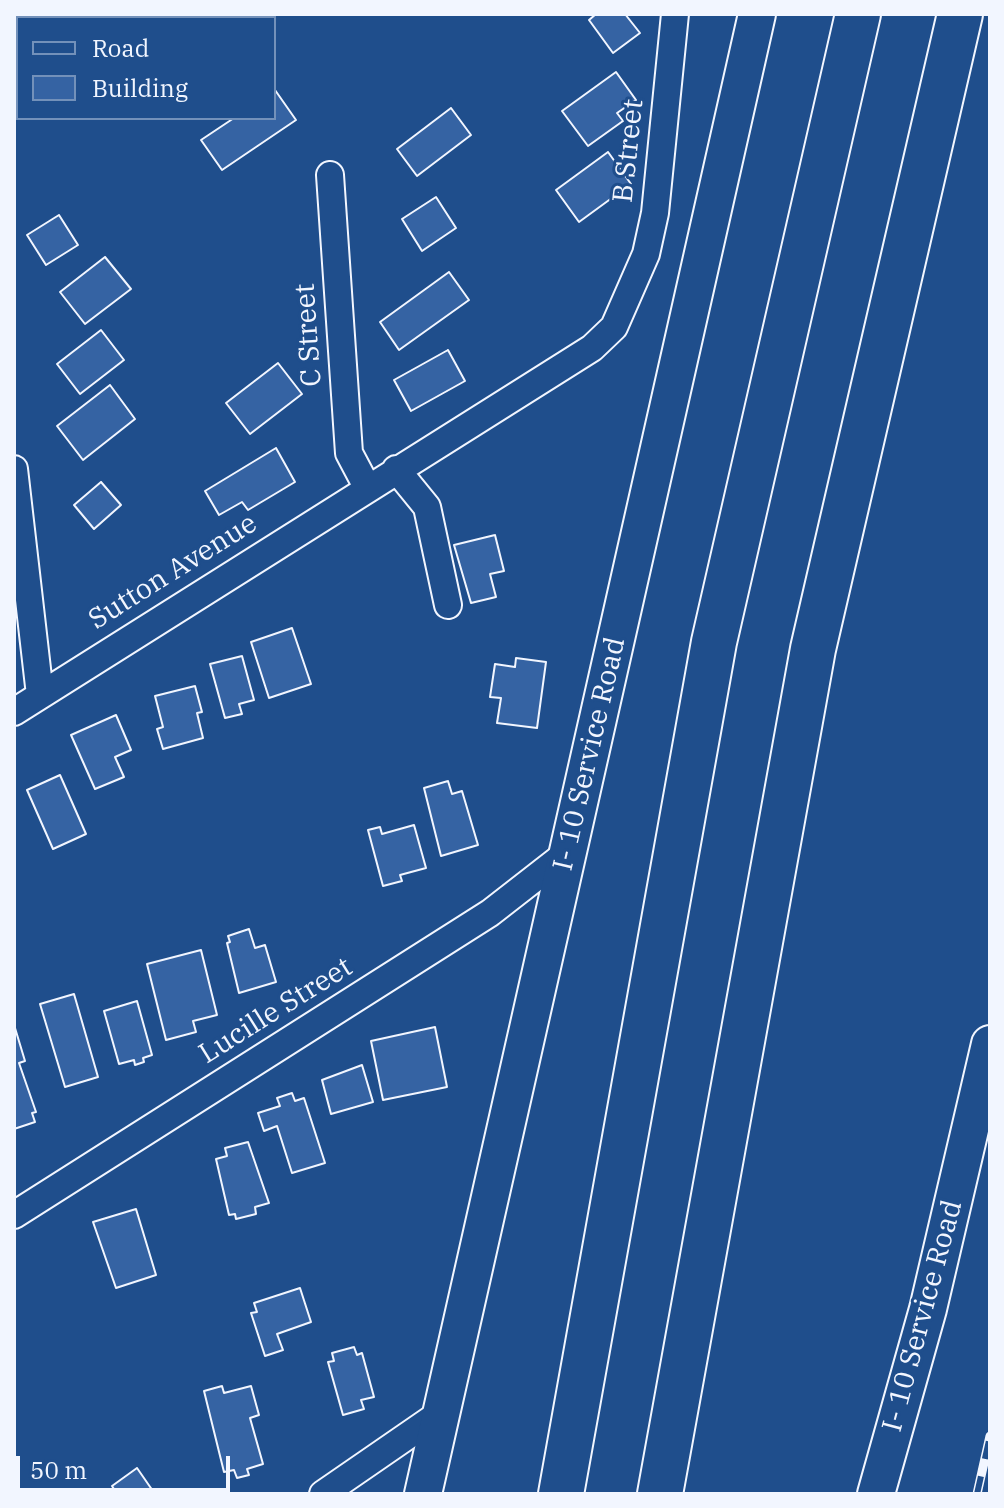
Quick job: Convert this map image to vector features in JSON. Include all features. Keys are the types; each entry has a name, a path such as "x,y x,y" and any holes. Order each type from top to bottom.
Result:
{"highway":[{"path":"561,1494 714,642 858,14"},
{"path":"660,1494 813,649 960,14"}],"main road":[{"name":"I- 10 Service Road","path":"423,1494 757,14"},
{"name":"I- 10 Service Road","path":"876,1494 928,1309 990,1044"}],"street":[{"name":"B Street","path":"396,469 592,348 614,327 631,292 655,213 675,14"},
{"name":"C Street","path":"330,175 349,453 367,487"},
{"path":"14,469 40,695"},
{"name":"Sutton Avenue","path":"14,712 396,469"},
{"path":"396,469 427,507 448,605"},
{"name":"Lucille Street","path":"14,1215 490,913 567,853"},
{"path":"323,1494 442,1412"}],"building":[{"path":"14,14 35,14 16,16 14,47"},
{"path":"596,14 625,14 640,33 613,53 589,20"},
{"path":"616,72 636,100 617,113 623,121 588,146 562,111"},
{"path":"276,91 296,120 222,170 201,140 231,120 276,120"},
{"path":"451,108 471,135 417,176 397,149"},
{"path":"608,152 631,184 579,222 556,190"},
{"path":"436,197 456,228 422,251 402,219"},
{"path":"59,215 78,245 46,265 27,235"},
{"path":"105,257 131,289 85,324 60,292"},
{"path":"449,272 469,300 399,350 380,322"},
{"path":"101,330 124,360 80,394 57,364"},
{"path":"448,350 465,381 411,411 394,380"},
{"path":"278,363 302,394 250,434 226,403"},
{"path":"110,385 135,419 83,460 57,426"},
{"path":"276,448 295,482 248,510 242,502 219,515 205,491"},
{"path":"101,482 121,505 94,529 74,505"},
{"path":"495,535 504,571 490,574 496,597 471,603 454,545"},
{"path":"292,628 311,684 269,698 251,642"},
{"path":"242,656 254,700 239,704 242,714 225,718 210,664"},
{"path":"516,658 546,662 537,728 497,723 501,698 490,697 495,664 515,667"},
{"path":"195,686 202,712 197,713 203,738 163,749 157,729 163,727 155,696"},
{"path":"116,715 131,750 115,757 124,777 95,789 71,735"},
{"path":"60,775 86,834 53,849 27,790"},
{"path":"448,781 452,794 462,791 478,845 441,856 424,788"},
{"path":"414,825 426,868 400,875 402,881 383,886 368,830 380,827 382,834"},
{"path":"249,929 255,948 265,945 276,982 239,993 228,936"},
{"path":"201,950 217,1015 193,1021 196,1032 166,1040 147,964"},
{"path":"74,994 98,1077 65,1087 40,1004"},
{"path":"137,1001 152,1055 135,1065 134,1060 119,1064 104,1011"},
{"path":"435,1027 447,1087 383,1100 371,1041"},
{"path":"15,1028 25,1061 19,1063 36,1112 32,1113 35,1122 14,1129"},
{"path":"362,1065 373,1102 331,1114 322,1080"},
{"path":"292,1093 295,1101 304,1098 325,1163 292,1173 277,1126 264,1131 258,1113 280,1106 277,1098"},
{"path":"248,1142 269,1203 255,1207 256,1214 236,1219 235,1214 229,1215 216,1159 227,1156 225,1148"},
{"path":"136,1209 156,1275 116,1288 93,1222"},
{"path":"300,1288 311,1322 277,1334 283,1350 265,1356 251,1313 257,1312 254,1303"},
{"path":"354,1347 357,1355 362,1353 374,1397 361,1400 364,1409 343,1415 328,1362 334,1361 332,1353"},
{"path":"222,1386 224,1393 251,1386 259,1415 250,1418 263,1464 247,1469 249,1475 237,1478 234,1470 224,1472 204,1391"},
{"path":"137,1468 155,1494 117,1494 112,1486"}],"railway":[{"path":"977,1494 990,1436"}]}
